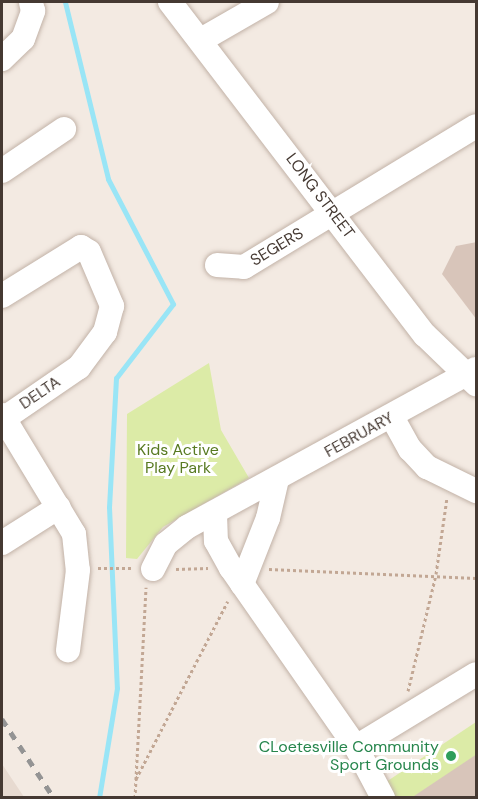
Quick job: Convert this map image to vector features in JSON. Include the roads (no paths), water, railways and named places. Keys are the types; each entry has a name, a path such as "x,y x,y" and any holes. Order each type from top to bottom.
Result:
{"street":[{"path":"2,59 23,39 31,19 31,2"},
{"name":"LONG STREET","path":"170,2 425,334 473,376"},
{"path":"201,40 267,2"},
{"name":"SEGERS","path":"217,265 244,267 477,126"},
{"path":"2,171 64,129"},
{"name":"DELTA","path":"2,296 75,247 88,252 112,306 105,332 79,367 2,418"},
{"name":"FEBRUARY","path":"142,568 187,527 241,501 392,417 473,376"},
{"path":"392,417 410,449 427,467 449,481 477,491"},
{"path":"2,418 74,534 78,555 68,650"},
{"path":"240,574 268,518 277,480"},
{"path":"2,543 59,507"},
{"path":"215,514 216,542 356,747 383,798"},
{"path":"356,747 477,674"}],"waterway":[{"path":"65,2 108,179 173,304 116,378 109,507 117,688 99,798"}],"railway":[{"path":"2,719 54,798"}],"place":[{"name":"CLoetesville Community Sport Grounds","path":"451,756"}],"park label":[{"name":"Kids Active Play Park","path":"178,459"}]}
